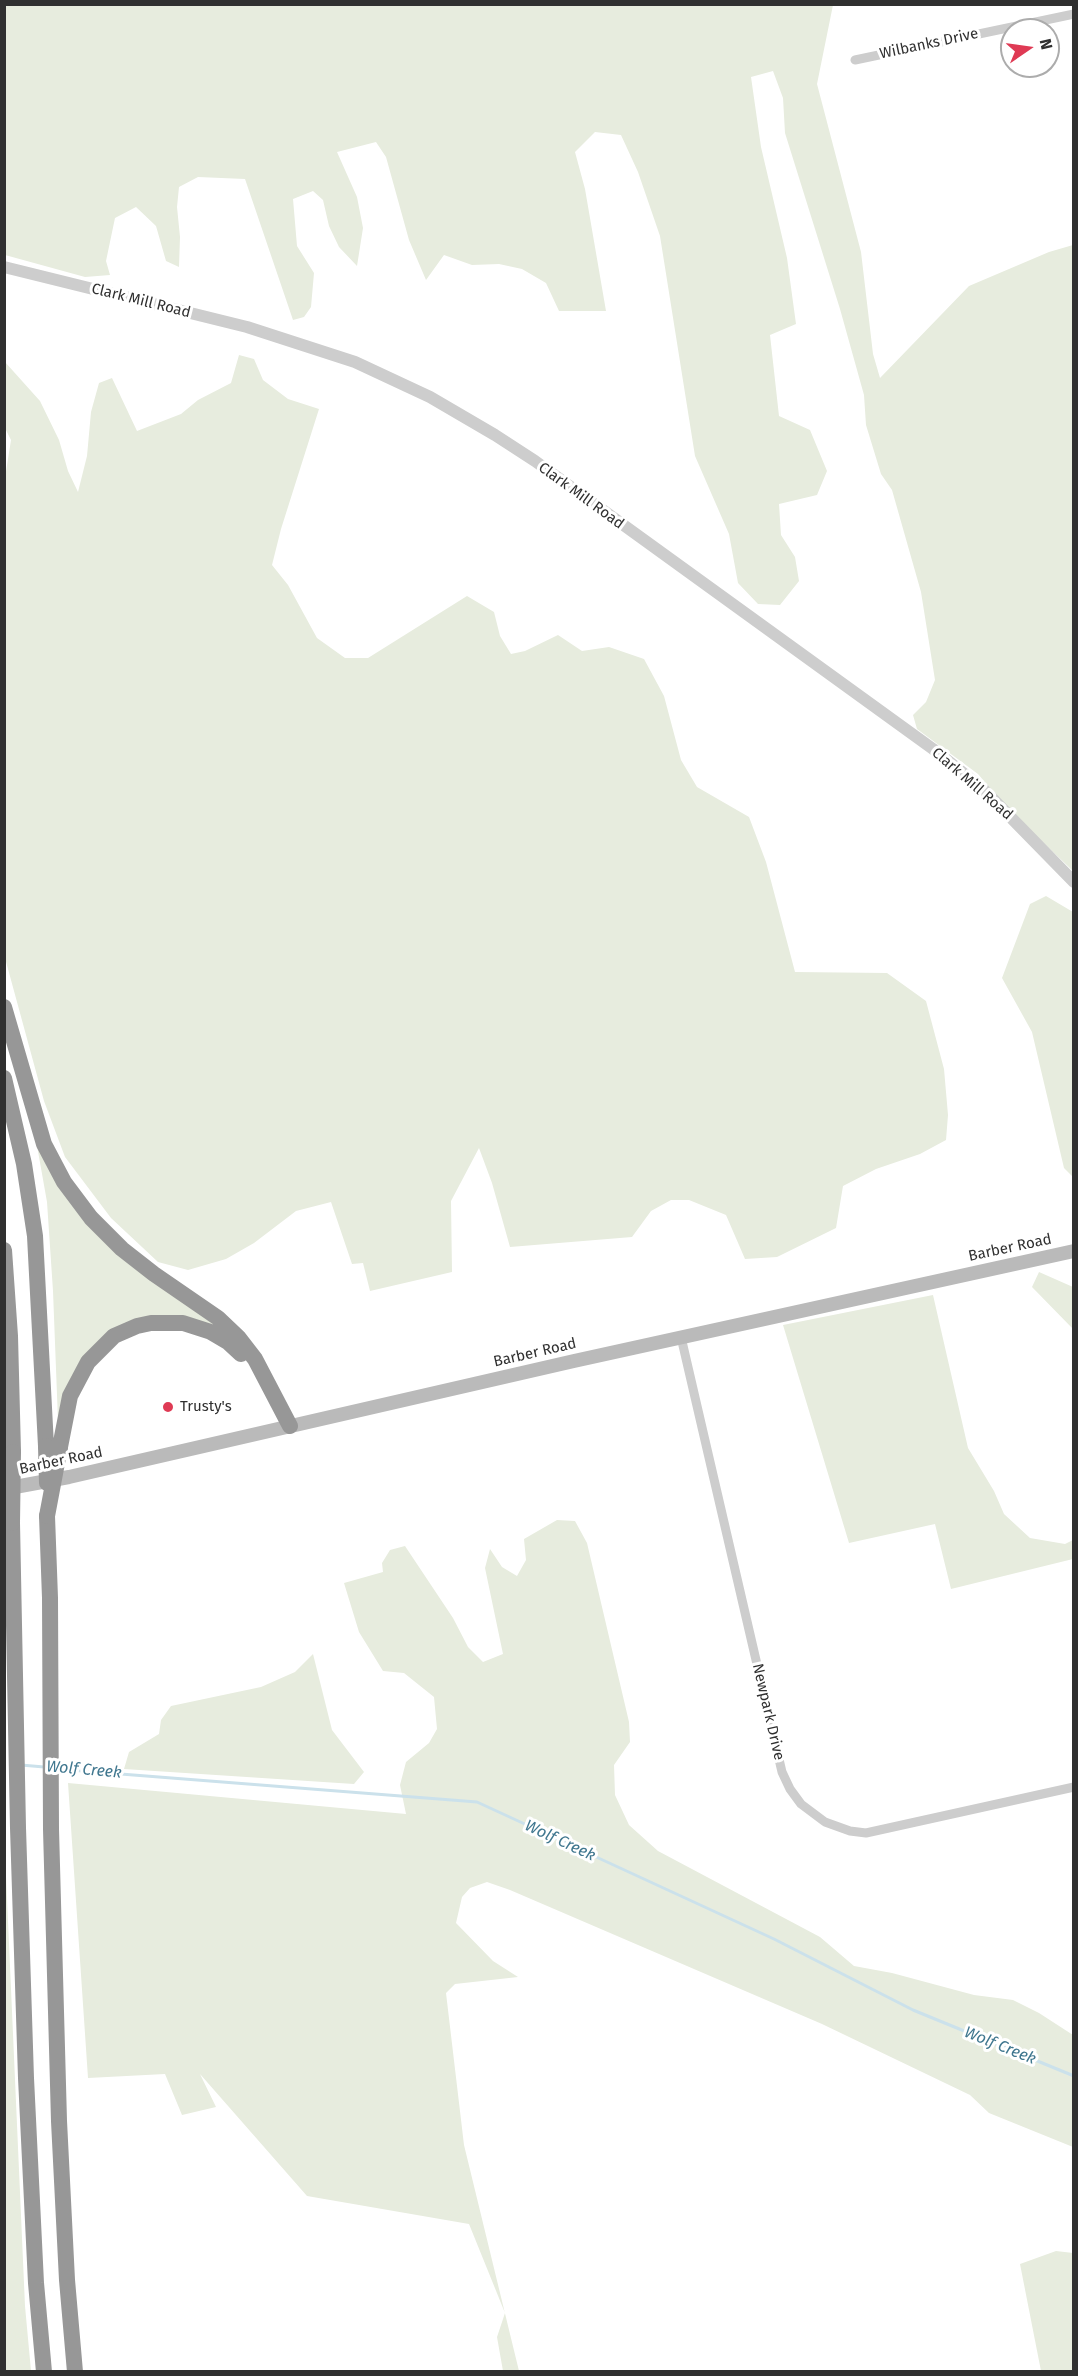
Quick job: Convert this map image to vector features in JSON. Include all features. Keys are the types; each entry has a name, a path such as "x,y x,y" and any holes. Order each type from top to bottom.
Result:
{"highway":[{"path":"4,1007 44,1144 64,1182 91,1218 122,1249 218,1318 238,1338 255,1359 285,1427"},
{"path":"4,1078 24,1164 35,1236 53,1447 47,1516 51,1829 60,2132 67,2280 75,2372"},
{"path":"4,1250 10,1336 7,1453 12,1523 18,1828 33,2224 44,2372"},
{"path":"53,1447 70,1396 95,1353 114,1336 126,1330 160,1321 183,1323 201,1328 228,1342 251,1369 285,1427"}],"main road":[{"name":"Barber Road","path":"4,1490 1074,1251"}],"street":[{"name":"Wilbanks Drive","path":"855,60 1074,14"},
{"name":"Clark Mill Road","path":"4,267 267,333 355,362 430,397 535,461 933,748 983,789 1074,882"},
{"name":"Newpark Drive","path":"681,1337 782,1772 789,1789 801,1804 825,1822 850,1831 866,1833 1074,1787"}],"shaded area":[{"path":"4,5 833,5 817,84 861,252 873,354 880,378 969,286 1049,252 1073,245 1073,871 1006,807 978,774 917,729 913,715 926,702 935,680 921,592 892,490 881,474 866,425 864,395 840,309 785,133 783,98 773,71 751,77 761,147 787,258 796,324 770,335 779,416 810,430 827,471 817,495 779,504 781,535 795,557 799,581 780,605 758,604 738,583 729,534 695,456 660,236 638,172 621,135 595,132 575,152 585,189 606,311 559,311 546,283 522,269 499,264 472,265 444,255 426,280 409,240 386,157 376,142 337,152 357,197 363,228 357,266 339,247 329,226 323,200 313,191 293,199 297,246 314,273 311,307 304,317 293,320 245,179 198,177 179,187 177,207 180,237 179,267 166,261 156,226 136,207 115,218 106,261 110,275 85,277 5,255"},
{"path":"239,355 254,359 263,380 288,399 319,409 272,565 288,585 317,638 345,658 368,658 467,596 494,612 500,636 511,654 525,651 558,635 582,651 609,647 644,659 664,696 681,760 697,787 749,817 766,862 795,972 887,973 926,1001 944,1069 948,1115 946,1140 920,1154 876,1169 843,1186 836,1228 777,1257 745,1259 726,1215 689,1200 671,1200 651,1211 632,1237 510,1247 492,1183 479,1148 451,1201 452,1272 370,1291 363,1263 352,1264 331,1202 296,1211 254,1243 226,1259 188,1270 158,1262 111,1218 65,1157 44,1101 5,958 4,484 11,440 5,428 5,362 40,401 59,440 68,471 78,492 87,456 91,412 99,383 112,378 137,431 181,414 198,400 231,383"},
{"path":"1046,896 1073,912 1073,1177 1064,1168 1032,1032 1002,978 1030,904"},
{"path":"36,1140 63,1187 226,1330 186,1320 104,1339 58,1421 47,1202"},
{"path":"1039,1272 1073,1287 1073,1329 1032,1287"},
{"path":"933,1295 968,1448 994,1491 1004,1514 1030,1538 1065,1544 1073,1540 1073,1559 951,1589 935,1524 849,1543 783,1325"},
{"path":"557,1520 575,1521 587,1543 629,1722 630,1742 614,1765 615,1795 629,1825 658,1851 820,1937 854,1966 892,1973 974,1995 1013,2000 1039,2013 1073,2035 1073,2147 989,2113 970,2095 822,2024 487,1882 470,1888 462,1897 456,1923 493,1961 518,1977 455,1984 446,1993 464,2145 505,2312 469,2224 307,2196 200,2074 216,2107 182,2115 165,2074 88,2078 68,1783 406,1814 400,1785 406,1762 429,1743 437,1729 434,1697 404,1673 383,1671 359,1632 344,1583 383,1572 382,1563 390,1550 405,1546 453,1618 468,1647 483,1662 503,1654 485,1568 490,1549 502,1567 517,1576 526,1560 524,1539"},
{"path":"313,1654 332,1730 364,1772 354,1784 124,1769 129,1752 159,1734 161,1720 171,1706 261,1687 295,1672"},
{"path":"5,1853 25,2306 31,2371 5,2371"},
{"path":"1056,2251 1073,2253 1073,2371 1041,2371 1020,2264"},
{"path":"505,2313 519,2371 503,2371 497,2337"}],"waterway":[{"name":"Wolf Creek","path":"21,1765 44,1767"},
{"name":"Wolf Creek","path":"57,1769 477,1802 774,1939 913,2010 1074,2076"}],"place":[{"name":"Trusty's","path":"168,1407"}]}
